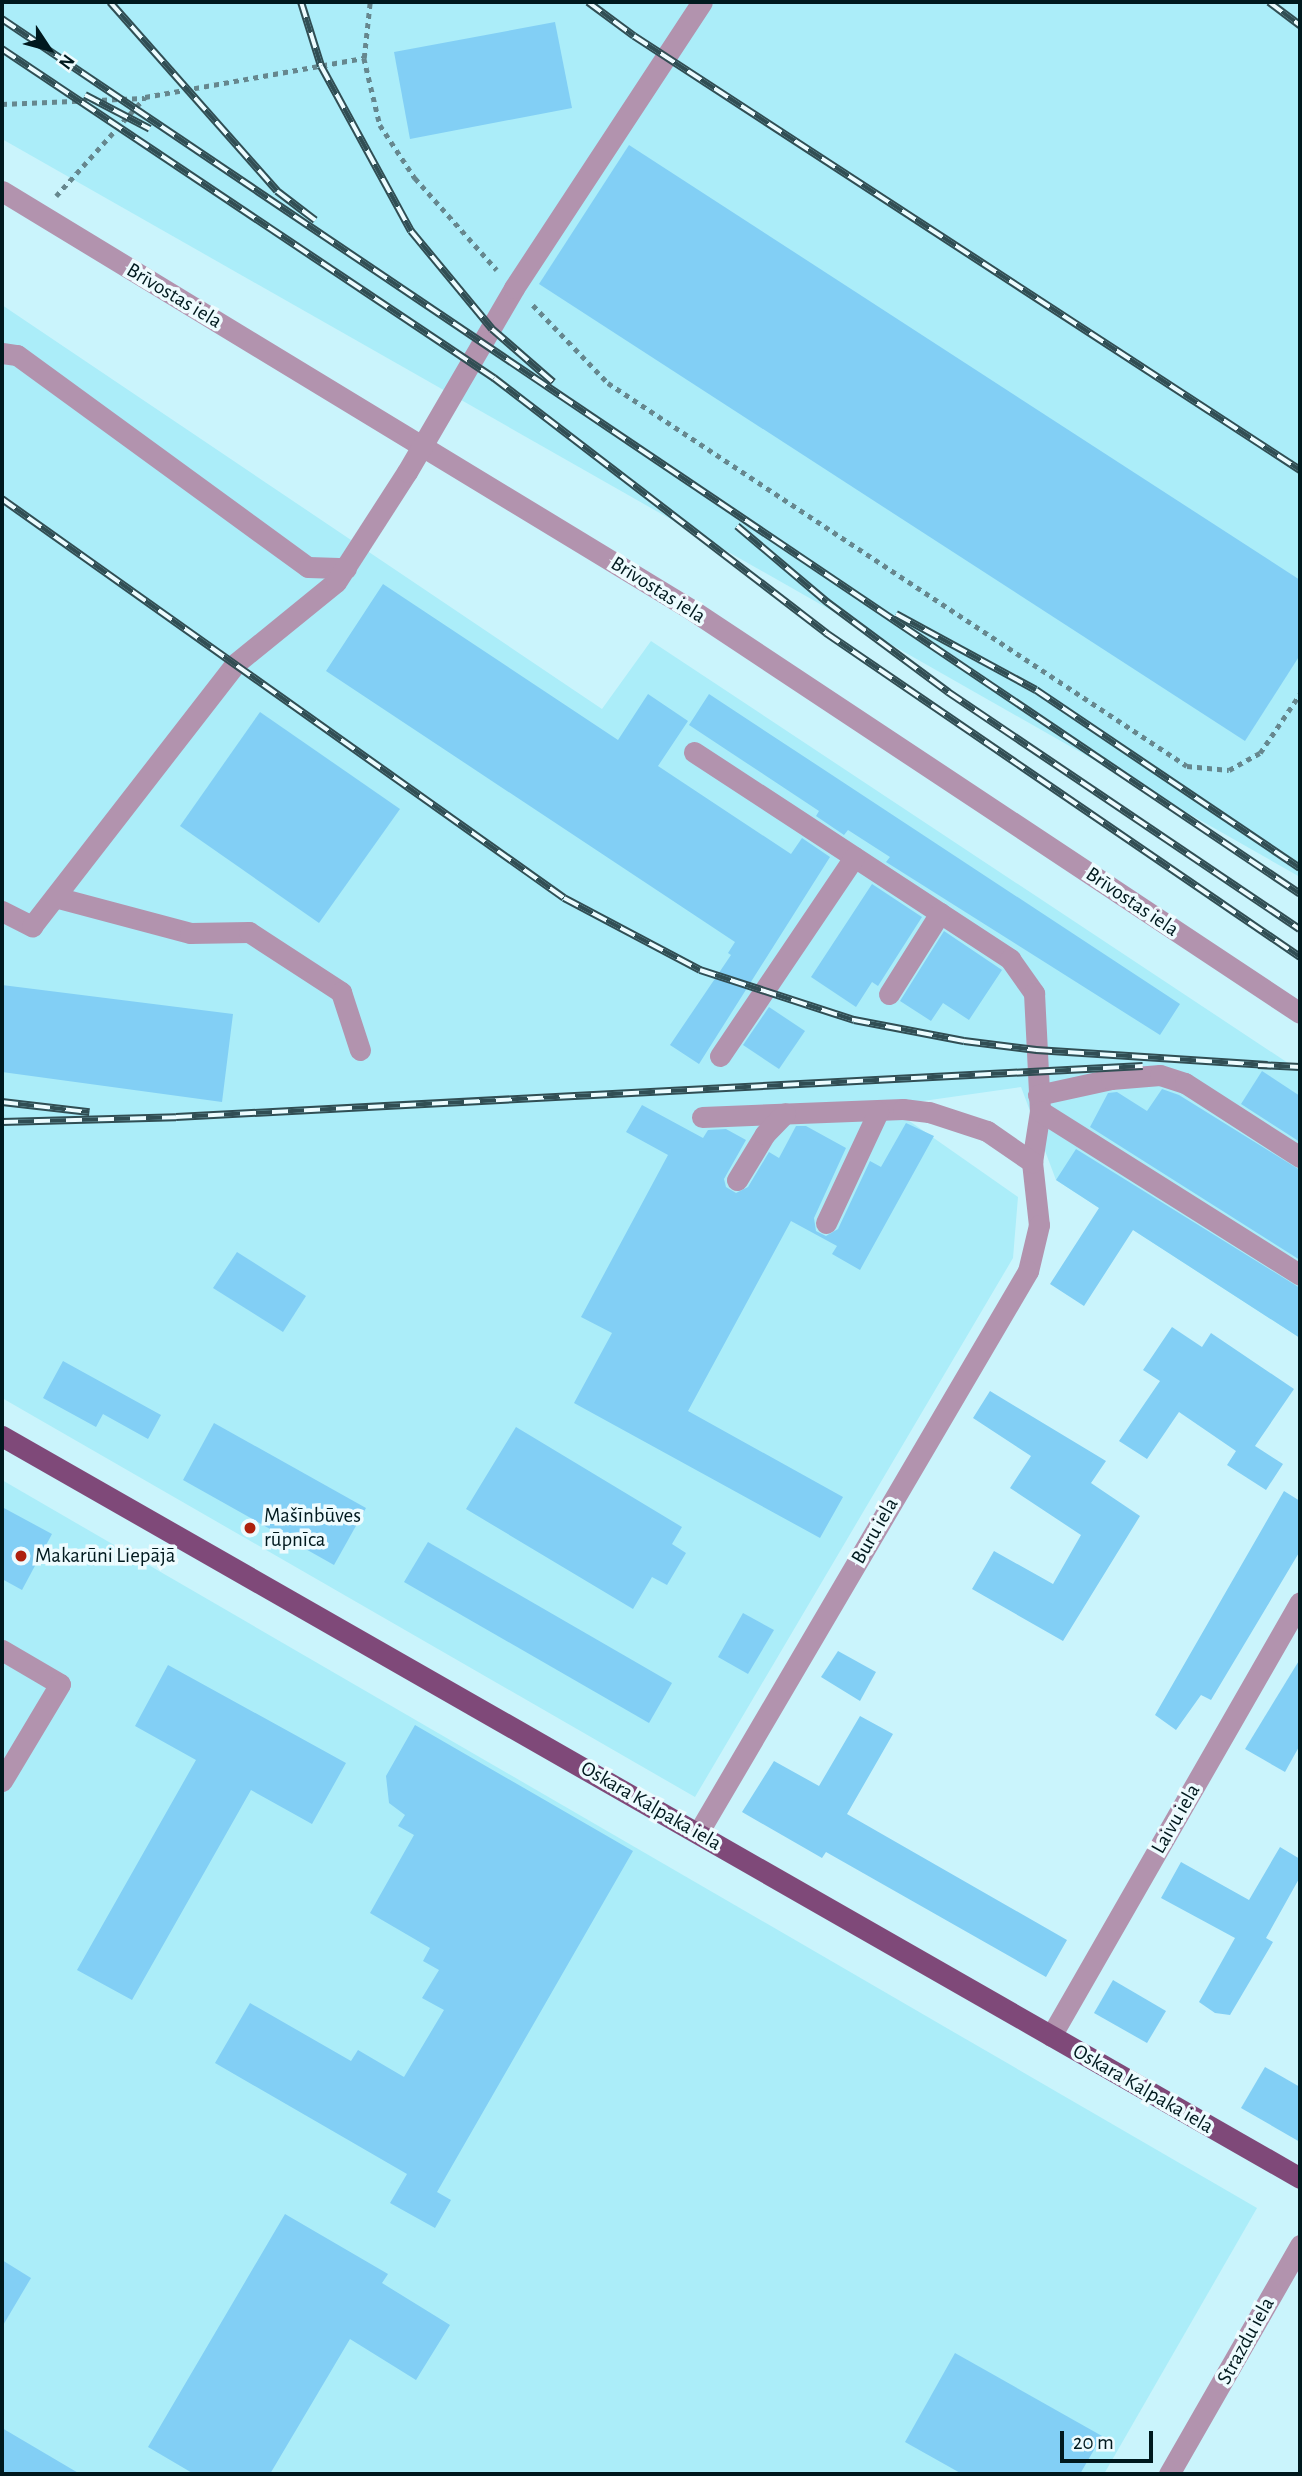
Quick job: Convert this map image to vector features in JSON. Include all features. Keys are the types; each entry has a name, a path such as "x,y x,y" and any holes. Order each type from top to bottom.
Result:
{"main road":[{"name":"Oskara Kalpaka iela","path":"2,1436 1300,2178"}],"street":[{"path":"2,911 32,926 235,664 336,582 423,446 514,288 702,2"},
{"name":"Brīvostas iela","path":"2,191 692,610 1300,1013"},
{"path":"2,353 18,355 309,568 346,568"},
{"path":"694,752 1010,960 1034,993 1039,1103 1032,1162 987,1131 929,1112 785,1113 702,1118"},
{"path":"720,1056 854,857"},
{"path":"55,897 190,933 249,932 341,992 360,1050"},
{"path":"889,994 940,914"},
{"path":"1039,1103 1111,1079 1160,1076 1185,1083 1300,1157"},
{"path":"1039,1103 1300,1275"},
{"path":"825,1223 878,1112"},
{"path":"737,1180 765,1134 785,1113"},
{"name":"Buru iela","path":"698,1833 1028,1270 1039,1225 1032,1162"},
{"name":"Laivu iela","path":"1051,2036 1300,1602"},
{"path":"2,1650 60,1684 2,1781"},
{"name":"Strazdu iela","path":"1169,2474 1300,2245"}],"path":[{"path":"370,2 364,58 380,125 415,178 514,288 608,383 1187,766 1229,770 1260,753 1300,694"},
{"path":"2,104 145,97 364,58"},
{"path":"39,214 145,97"}],"shaded area":[{"path":"2,2 1300,2 1300,877 2,139"},
{"path":"2,305 602,709 651,641 1300,1071 1300,1338 1056,1180 1021,1087 888,1106 1018,1197 1013,1258 695,1797 2,1398"},
{"path":"2,1480 1257,2208 1104,2474 2,2474"}],"building":[{"path":"555,22 572,108 410,139 394,52"},
{"path":"629,145 1300,580 1300,655 1245,741 539,284"},
{"path":"383,584 618,740 648,694 688,721 658,766 791,854 802,838 830,857 699,1064 670,1045 731,955 728,953 735,942 326,671"},
{"path":"709,694 1180,1004 1160,1035 886,862 890,857 848,830 844,835 816,816 819,811 689,725"},
{"path":"260,712 400,809 319,923 180,826"},
{"path":"872,884 922,917 878,986 872,982 856,1007 811,977"},
{"path":"944,931 1002,970 969,1020 943,1003 931,1021 900,1001"},
{"path":"2,985 233,1014 222,1102 2,1072"},
{"path":"769,1007 805,1031 779,1069 743,1045"},
{"path":"1262,1071 1300,1096 1300,1142 1241,1104"},
{"path":"1162,1089 1179,1095 1300,1170 1300,1260 1090,1127 1108,1093 1117,1092 1147,1111"},
{"path":"642,1105 703,1138 708,1130 726,1129 746,1140 724,1179 726,1187 736,1193 748,1187 769,1152 779,1158 796,1126 806,1126 846,1148 814,1218 816,1231 826,1236 838,1229 870,1161 881,1167 906,1123 934,1136 860,1270 832,1254 837,1246 791,1221 688,1411 843,1497 820,1538 574,1403 612,1333 581,1317 668,1155 626,1132"},
{"path":"1076,1149 1300,1288 1300,1338 1133,1230 1084,1306 1050,1284 1099,1208 1056,1180"},
{"path":"237,1252 306,1296 283,1332 213,1288"},
{"path":"1172,1327 1202,1347 1211,1333 1294,1389 1255,1446 1283,1464 1266,1490 1227,1465 1236,1451 1179,1412 1147,1459 1119,1441 1160,1381 1143,1370"},
{"path":"63,1361 161,1415 148,1439 103,1414 96,1427 43,1398"},
{"path":"990,1391 1106,1461 1091,1483 1140,1516 1063,1641 972,1589 994,1551 1053,1584 1081,1535 1010,1488 1031,1456 973,1418"},
{"path":"214,1423 366,1508 334,1565 183,1480"},
{"path":"516,1427 682,1527 672,1544 686,1553 667,1585 652,1577 633,1609 466,1509"},
{"path":"1284,1491 1300,1501 1300,1551 1211,1700 1201,1695 1176,1730 1155,1715"},
{"name":"Makarūni Liepājā","path":"2,1507 52,1534 22,1590 2,1579"},
{"path":"428,1542 672,1683 649,1723 404,1582"},
{"path":"743,1613 774,1630 748,1674 718,1657"},
{"path":"838,1651 876,1672 860,1701 821,1677"},
{"path":"1300,1659 1300,1745 1285,1772 1245,1749"},
{"path":"168,1665 346,1763 312,1824 251,1790 132,2000 77,1970 196,1760 135,1726"},
{"path":"860,1716 893,1734 847,1814 1067,1940 1046,1977 826,1852 822,1858 742,1812 774,1761 819,1786"},
{"path":"415,1725 633,1851 437,2192 451,2200 435,2228 390,2203 407,2174 215,2063 250,2003 351,2061 358,2050 404,2077 444,2010 422,1998 439,1970 423,1961 430,1948 370,1913 414,1835 398,1826 405,1815 389,1803 386,1776"},
{"path":"1280,1847 1300,1859 1300,1877 1266,1938 1273,1942 1230,2015 1215,2013 1199,2002 1235,1938 1161,1898 1181,1862 1249,1900"},
{"path":"1113,1980 1166,2011 1147,2043 1094,2013"},
{"path":"1265,2067 1300,2087 1300,2142 1241,2108"},
{"path":"285,2214 388,2274 382,2283 450,2325 416,2380 350,2339 270,2474 194,2474 148,2447"},
{"path":"2,2260 31,2278 2,2327"},
{"path":"955,2353 1102,2436 1080,2474 962,2474 905,2442"},
{"path":"2,2428 80,2474 2,2474"}],"railway":[{"path":"110,2 277,191 315,220"},
{"path":"301,2 321,66 411,231 492,329 553,382"},
{"path":"588,2 634,36 1300,470"},
{"path":"1269,2 1300,25"},
{"path":"2,19 1300,894"},
{"path":"2,49 494,378 826,633 1300,957"},
{"path":"85,95 150,129"},
{"path":"2,499 564,898 700,970 854,1020 964,1041 1036,1050 1268,1065"},
{"path":"737,526 827,602 948,692 1300,929"},
{"path":"896,614 1036,690 1300,868"},
{"path":"1258,1065 1300,1067"},
{"path":"2,1122 176,1117 1143,1066"},
{"path":"2,1102 89,1112"}],"place":[{"name":"Mašīnbūves rūpnīca","path":"250,1528"},
{"name":"Makarūni Liepājā","path":"21,1556"}]}
